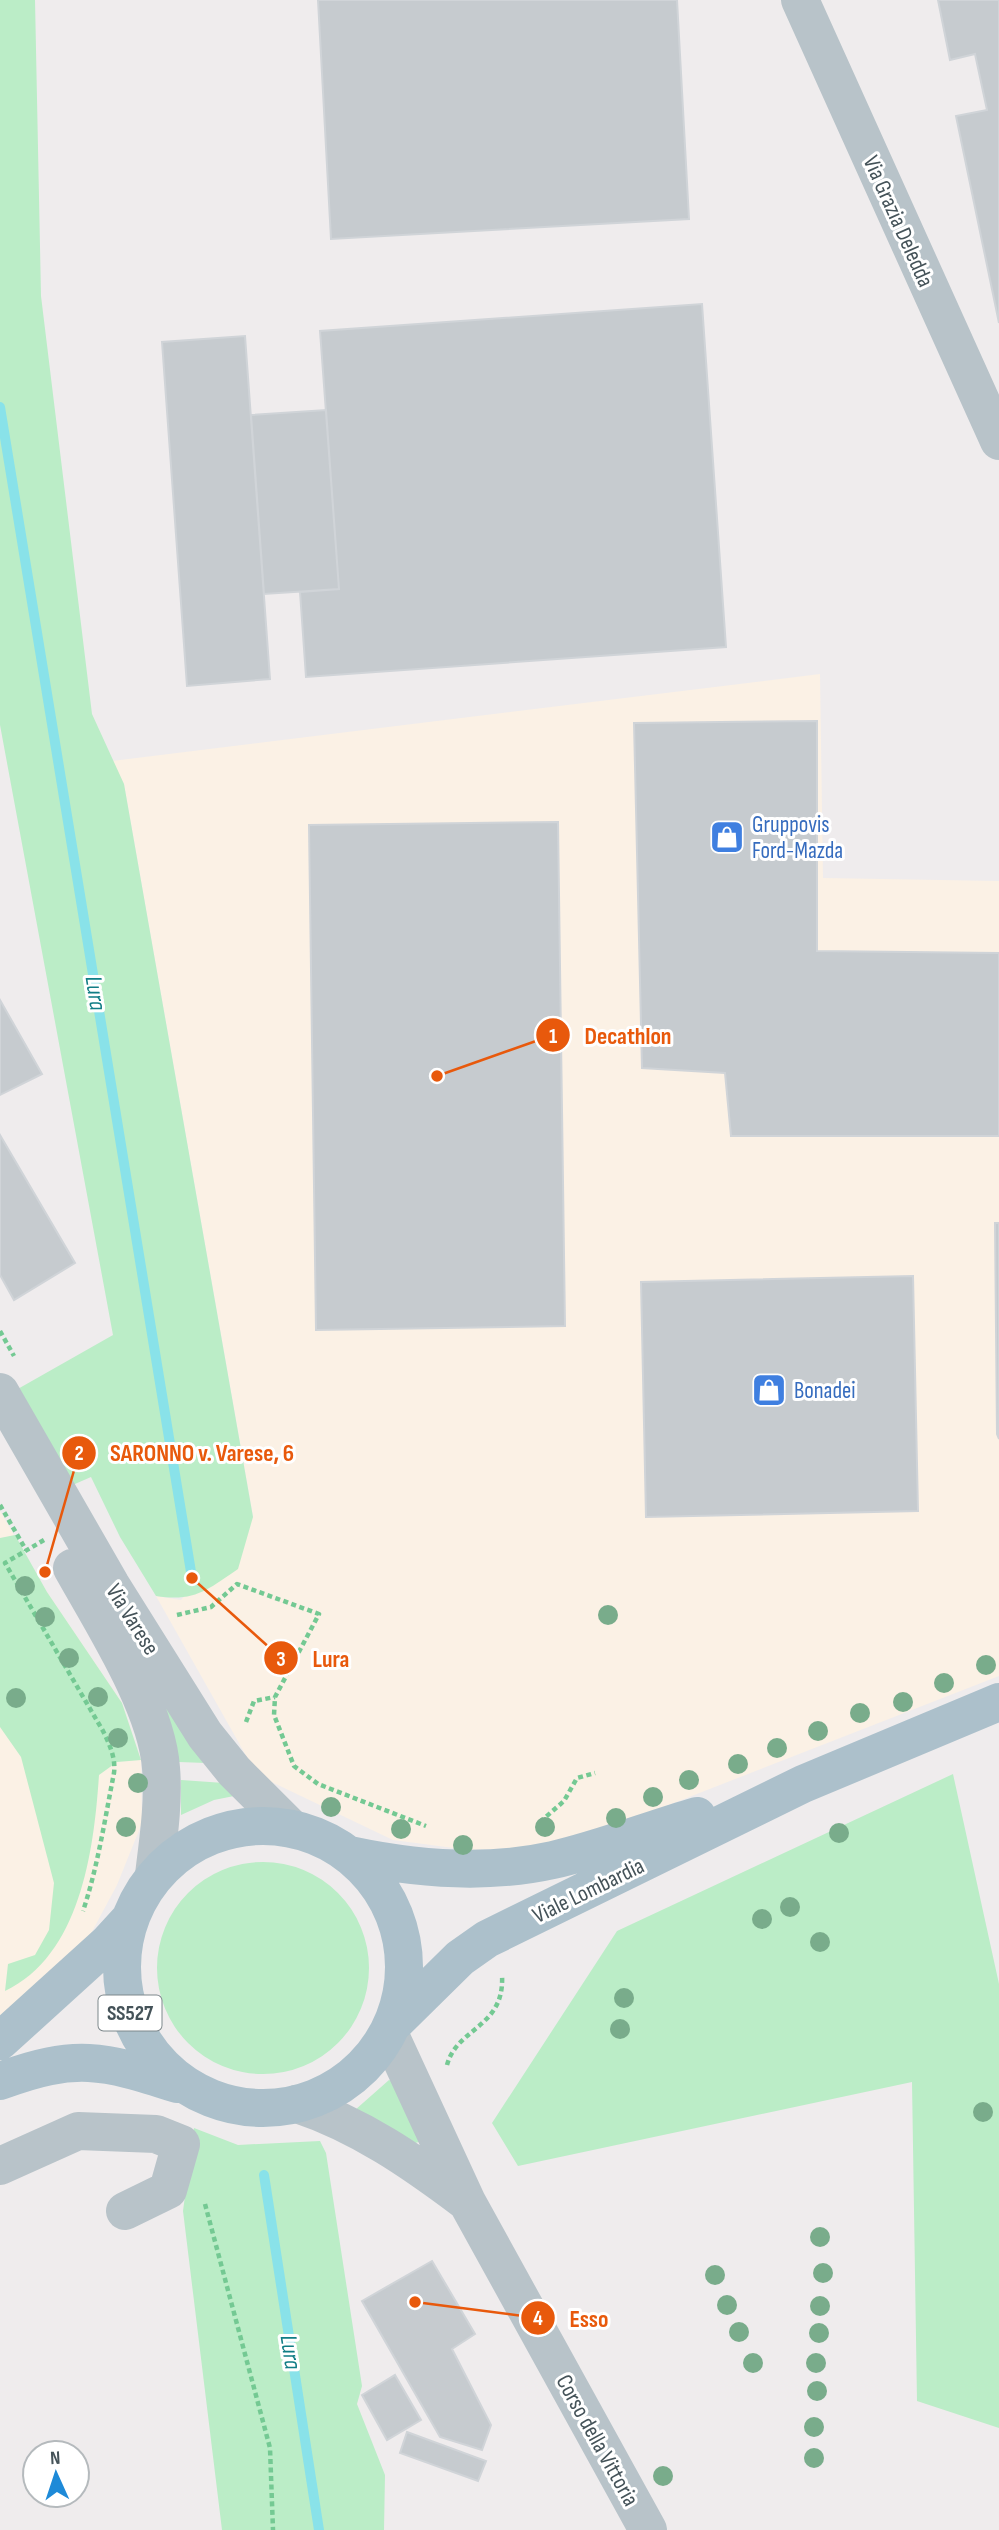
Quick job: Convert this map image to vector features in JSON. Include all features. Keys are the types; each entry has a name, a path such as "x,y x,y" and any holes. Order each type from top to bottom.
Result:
{"main road":[{"name":"Viale Lombardia","path":"391,2028 460,1958 487,1939 803,1784 999,1702"},
{"name":"Viale Lombardia","path":"350,1855 437,1868 487,1869 531,1864 582,1852 803,1784"},
{"name":"SS527","path":"265,1825 311,1833 350,1855 383,1892 395,1915 402,1939 403,1989 391,2028 369,2062 348,2080 323,2095 297,2104 269,2108 240,2107 187,2087 166,2070 148,2050 129,2012 121,1973 123,1945 130,1919 155,1875 193,1844 216,1833 265,1825"},
{"path":"0,2041 108,1943 130,1919"},
{"path":"0,2081 62,2063 91,2063 117,2064 187,2087"}],"street":[{"name":"Via Grazia Deledda","path":"800,0 999,441"},
{"name":"Via Varese","path":"0,1392 111,1585 205,1735 234,1771 291,1828"},
{"name":"Via Varese","path":"0,1441 88,1596 135,1686 155,1734 162,1769 155,1875"},
{"name":"Corso della Vittoria","path":"391,2028 467,2202 648,2530"},
{"name":"Corso della Vittoria","path":"297,2104 336,2118 376,2139 467,2202"},
{"path":"0,2166 78,2131 156,2134 181,2144 168,2190 125,2211"}],"path":[{"path":"0,1505 26,1550"},
{"path":"169,1613 178,1616 211,1607 237,1584 319,1614 275,1697 274,1715 294,1766 318,1784 436,1829"},
{"path":"245,1727 249,1709 254,1701 275,1697"},
{"path":"538,1824 564,1801 577,1778 595,1773"},
{"path":"82,1916 96,1864 108,1785 114,1774"},
{"path":"445,2073 454,2049 489,2019 497,2004 502,1983 499,1966"},
{"path":"181,2144 202,2194 270,2448 273,2530"}],"shaded area":[{"path":"820,674 823,878 999,881 999,1676 620,1824 540,1847 469,1850 393,1840 257,1775 156,1596 181,1600 253,1516 124,784 112,761"},
{"path":"0,1511 47,1592 122,1703 141,1760 142,1823 117,1885 87,1941 0,2020"}],"green space":[{"path":"0,0 35,0 41,296 92,714 124,784 253,1517 238,1569 191,1596 156,1596 120,1537 91,1477 68,1487 16,1390 113,1335 0,725"},
{"path":"15,1535 47,1592 122,1703 141,1760 117,1762 99,1775 87,1866 79,1897 67,1926 51,1952 31,1974 5,1991 8,1964 35,1955 49,1930 54,1883 21,1757 0,1727 0,1538"},
{"path":"128,1634 206,1763 179,1762"},
{"path":"953,1774 999,1984 999,2428 917,2401 912,2082 518,2166 492,2123 617,1931"},
{"path":"181,1780 224,1783 234,1796 214,1800 181,1815"},
{"path":"263,1862 304,1870 338,1893 361,1927 369,1968 361,2009 338,2043 304,2066 263,2074 222,2066 188,2043 165,2009 157,1968 165,1927 188,1893 222,1870"},
{"path":"389,2080 392,2081 419,2142 415,2143 355,2110"},
{"path":"194,2128 238,2145 320,2141 326,2153 362,2386 357,2404 385,2475 384,2530 222,2530 183,2211"}],"building":[{"path":"318,0 677,0 689,219 331,239"},
{"path":"938,0 999,0 999,323 956,116 987,110 975,54 950,60"},
{"path":"702,304 726,647 306,677 300,592 339,589 320,331"},
{"path":"245,336 270,679 187,686 162,342"},
{"path":"326,410 339,589 264,594 251,415"},
{"name":"Gruppovis Ford-Mazda","path":"817,721 817,951 999,953 999,1136 731,1136 725,1073 642,1068 634,723"},
{"path":"558,822 565,1326 316,1330 309,825"},
{"path":"0,1000 42,1074 0,1095"},
{"path":"0,1135 75,1263 14,1300 0,1275"},
{"path":"995,1223 999,1223 999,1439 997,1434"},
{"path":"913,1276 918,1511 646,1517 641,1282"},
{"path":"432,2261 475,2334 452,2349 491,2425 482,2450 440,2437 362,2301"},
{"path":"395,2375 421,2420 387,2440 362,2395"},
{"path":"407,2432 486,2461 478,2481 400,2453"}],"waterway":[{"name":"Lura","path":"0,407 192,1578"},
{"name":"Lura","path":"264,2175 319,2530"}],"place":[{"name":"Gruppovis Ford-Mazda","path":"727,837"},
{"name":"Decathlon","path":"437,1076"},
{"name":"Bonadei","path":"769,1390"},
{"name":"SARONNO v. Varese, 6","path":"45,1572"},
{"name":"Lura","path":"192,1578"},
{"name":"Esso","path":"415,2302"}]}
